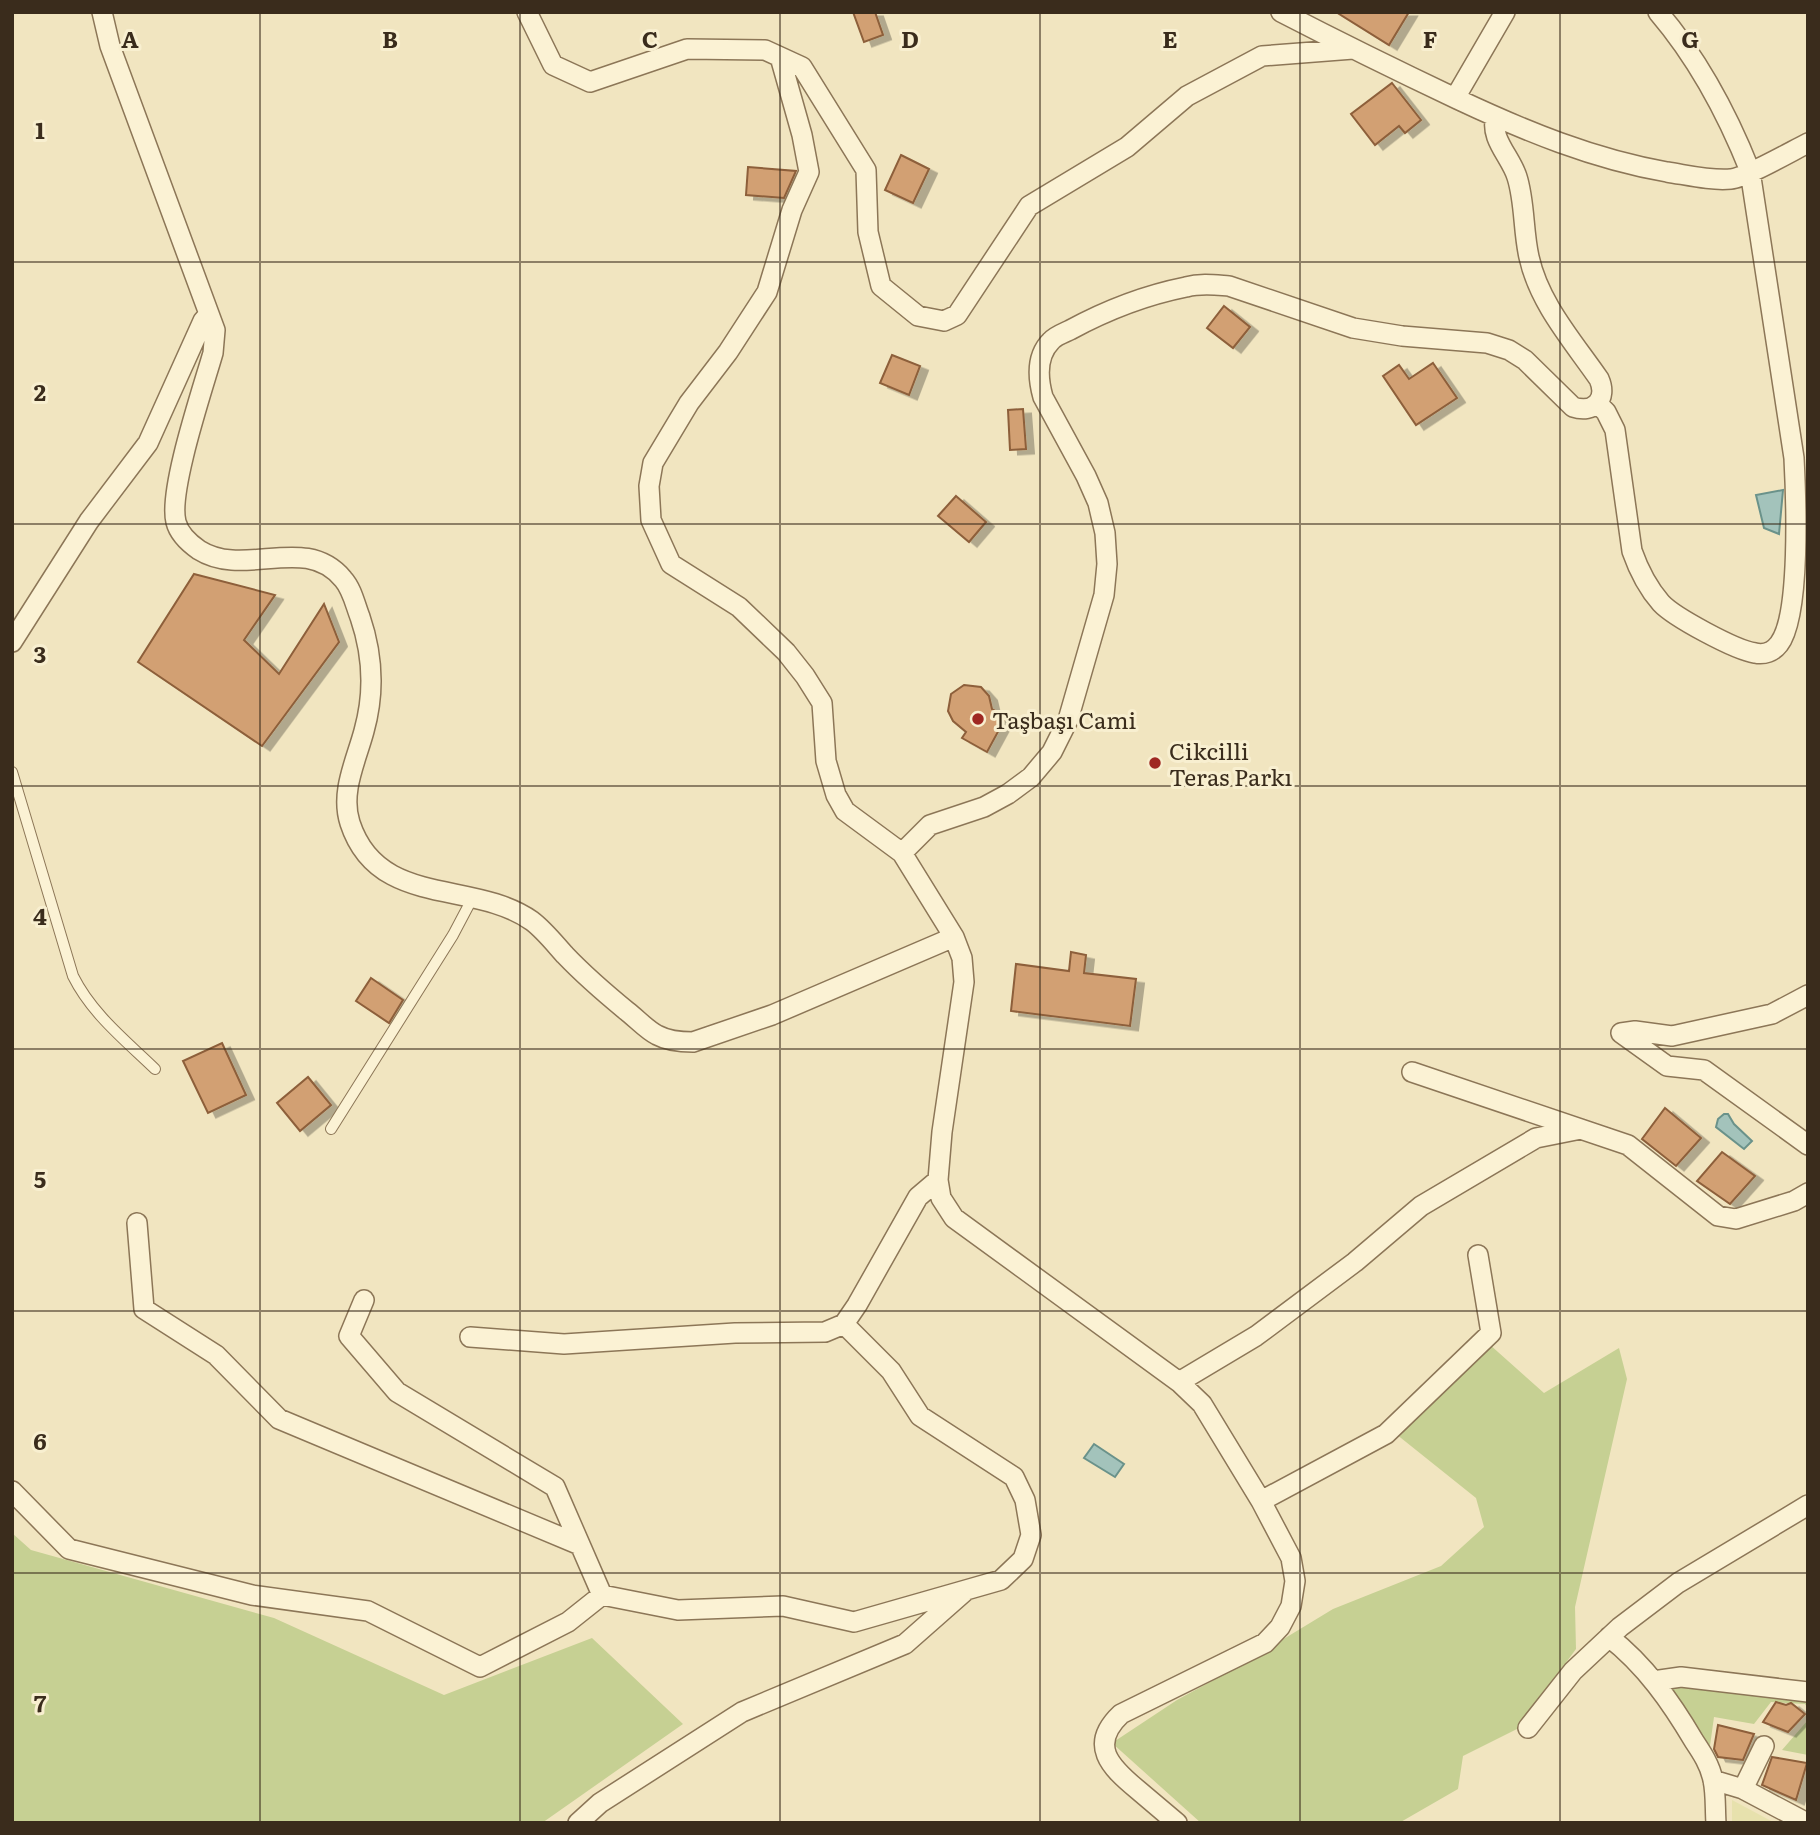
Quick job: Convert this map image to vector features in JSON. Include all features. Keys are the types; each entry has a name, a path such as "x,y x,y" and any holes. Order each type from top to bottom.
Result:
{"street":[{"path":"102,12 110,46 215,330 213,353 174,494 176,524 188,543 220,559 242,562 294,556 311,558 328,565 348,585 368,642 372,669 371,699 349,781 347,800 349,821 357,841 372,862 394,878 422,888 472,898 515,911 534,922 585,975 655,1034 680,1042 693,1042 772,1015 954,937"},
{"path":"527,12 553,65 590,82 687,48 765,50 802,67 866,170 868,232 881,286 918,316 944,321 957,315 1029,206 1127,147 1187,96 1262,56 1353,49"},
{"path":"1281,12 1496,117 1601,157 1698,177 1732,179 1808,143"},
{"path":"1455,98 1505,12"},
{"path":"1598,404 1606,412 1615,430 1632,551 1648,587 1675,616 1746,651 1766,653 1775,649 1781,642 1791,608 1796,503 1794,458 1749,171 1733,129 1711,86 1658,12"},
{"path":"780,57 802,135 809,172 792,210 767,292 728,352 689,403 653,463 649,486 651,520 671,564 739,607 786,652 805,676 822,703 826,761 836,795 845,811 902,853 954,937 962,958 964,982 942,1132 939,1180 941,1198 954,1218 1179,1382 1202,1404 1261,1501 1291,1558 1295,1581 1291,1605 1280,1627 1265,1643 1121,1714 1111,1723 1106,1734 1104,1748 1108,1762 1177,1823"},
{"path":"902,853 930,825 984,807 1009,794 1031,777 1052,752 1068,720 1104,595 1107,564 1105,533 1098,503 1043,397 1039,368 1043,353 1051,340 1099,314 1187,286 1229,286 1353,328 1402,336 1487,343 1509,350 1525,360 1573,407 1583,410 1598,404 1602,397 1599,379 1551,311 1539,288 1529,257 1519,181 1494,131 1496,117"},
{"path":"12,642 89,521 148,443 203,321 209,314"},
{"path":"1808,995 1772,1014 1672,1036 1635,1031 1621,1033 1667,1066 1703,1070 1808,1145"},
{"path":"1412,1072 1628,1145 1718,1216 1736,1219 1808,1194"},
{"path":"1179,1382 1256,1336 1355,1262 1420,1206 1536,1138 1581,1129"},
{"path":"470,1336 564,1344 735,1333 825,1332 844,1324 918,1197 939,1180"},
{"path":"137,1223 144,1309 216,1355 279,1419 580,1545"},
{"path":"1261,1501 1385,1434 1491,1333 1478,1255"},
{"path":"364,1300 349,1336 397,1392 555,1488 602,1595"},
{"path":"12,1491 69,1549 252,1595 368,1611 480,1667 568,1622 602,1595 678,1610 783,1606 853,1622 1001,1580 1023,1559 1031,1535 1025,1500 1014,1478 920,1416 891,1371 844,1324"},
{"path":"1528,1728 1573,1671 1609,1637 1678,1583 1808,1505"},
{"path":"578,1823 600,1803 742,1712 905,1644 967,1589"},
{"path":"1609,1637 1635,1659 1653,1681 1680,1717 1708,1764 1713,1780 1716,1823"},
{"path":"1653,1681 1681,1677 1808,1692"},
{"path":"1744,1789 1763,1746"},
{"path":"1713,1780 1744,1789 1807,1823"}],"lane":[{"path":"12,772 73,976 88,1003 155,1069"},
{"path":"331,1129 453,935 472,898"}],"shaded area":[{"path":"1732,1800 1775,1823 1732,1823"}],"green space":[{"path":"1489,1344 1544,1393 1619,1348 1627,1379 1575,1607 1576,1649 1517,1729 1463,1756 1458,1789 1399,1823 1201,1823 1112,1743 1177,1700 1333,1609 1441,1566 1484,1527 1476,1498 1396,1434"},
{"path":"12,1533 31,1550 274,1618 444,1695 592,1638 683,1724 542,1823 12,1823"},
{"path":"1667,1685 1808,1700 1808,1709 1805,1704 1771,1702 1754,1724 1714,1717 1709,1753"},
{"path":"1808,1720 1808,1755 1782,1750"}],"water":[{"path":"1783,490 1779,534 1764,528 1756,495"},
{"path":"1728,1114 1734,1124 1752,1141 1744,1149 1716,1127 1718,1119"},
{"path":"1094,1444 1124,1464 1115,1477 1084,1458"}],"building":[{"path":"853,12 875,12 883,35 864,42"},
{"path":"1336,12 1409,12 1389,45"},
{"path":"1392,83 1421,120 1405,133 1399,126 1375,145 1351,114"},
{"path":"901,155 929,169 913,203 885,190"},
{"path":"748,167 796,171 784,198 746,195"},
{"path":"1224,306 1250,327 1233,348 1207,328"},
{"path":"892,355 920,366 909,395 880,383"},
{"path":"1433,363 1457,398 1416,425 1383,376 1399,365 1409,379"},
{"path":"1023,409 1026,449 1010,450 1008,410"},
{"path":"956,496 986,522 969,542 938,516"},
{"path":"194,574 275,595 244,640 279,674 324,604 339,642 262,746 138,662"},
{"name":"Taşbaşı Cami","path":"964,685 981,687 989,696 992,709 1006,717 987,752 962,738 966,732 953,721 948,711 951,694"},
{"path":"1071,952 1086,955 1084,973 1136,979 1130,1026 1011,1011 1016,964 1069,971"},
{"path":"371,978 403,1000 389,1023 356,1001"},
{"path":"222,1043 246,1095 208,1113 183,1061"},
{"path":"308,1077 331,1105 300,1131 277,1103"},
{"path":"1665,1108 1701,1138 1676,1166 1642,1139"},
{"path":"1722,1152 1755,1176 1730,1204 1697,1181"},
{"path":"1776,1702 1786,1705 1791,1703 1805,1714 1788,1732 1763,1722"},
{"path":"1718,1725 1754,1734 1743,1760 1718,1757 1714,1749"},
{"path":"1772,1757 1807,1763 1796,1800 1762,1785"}],"place":[{"name":"Taşbaşı Cami","path":"978,719"},
{"name":"Cikcilli Teras Parkı","path":"1155,763"}]}
